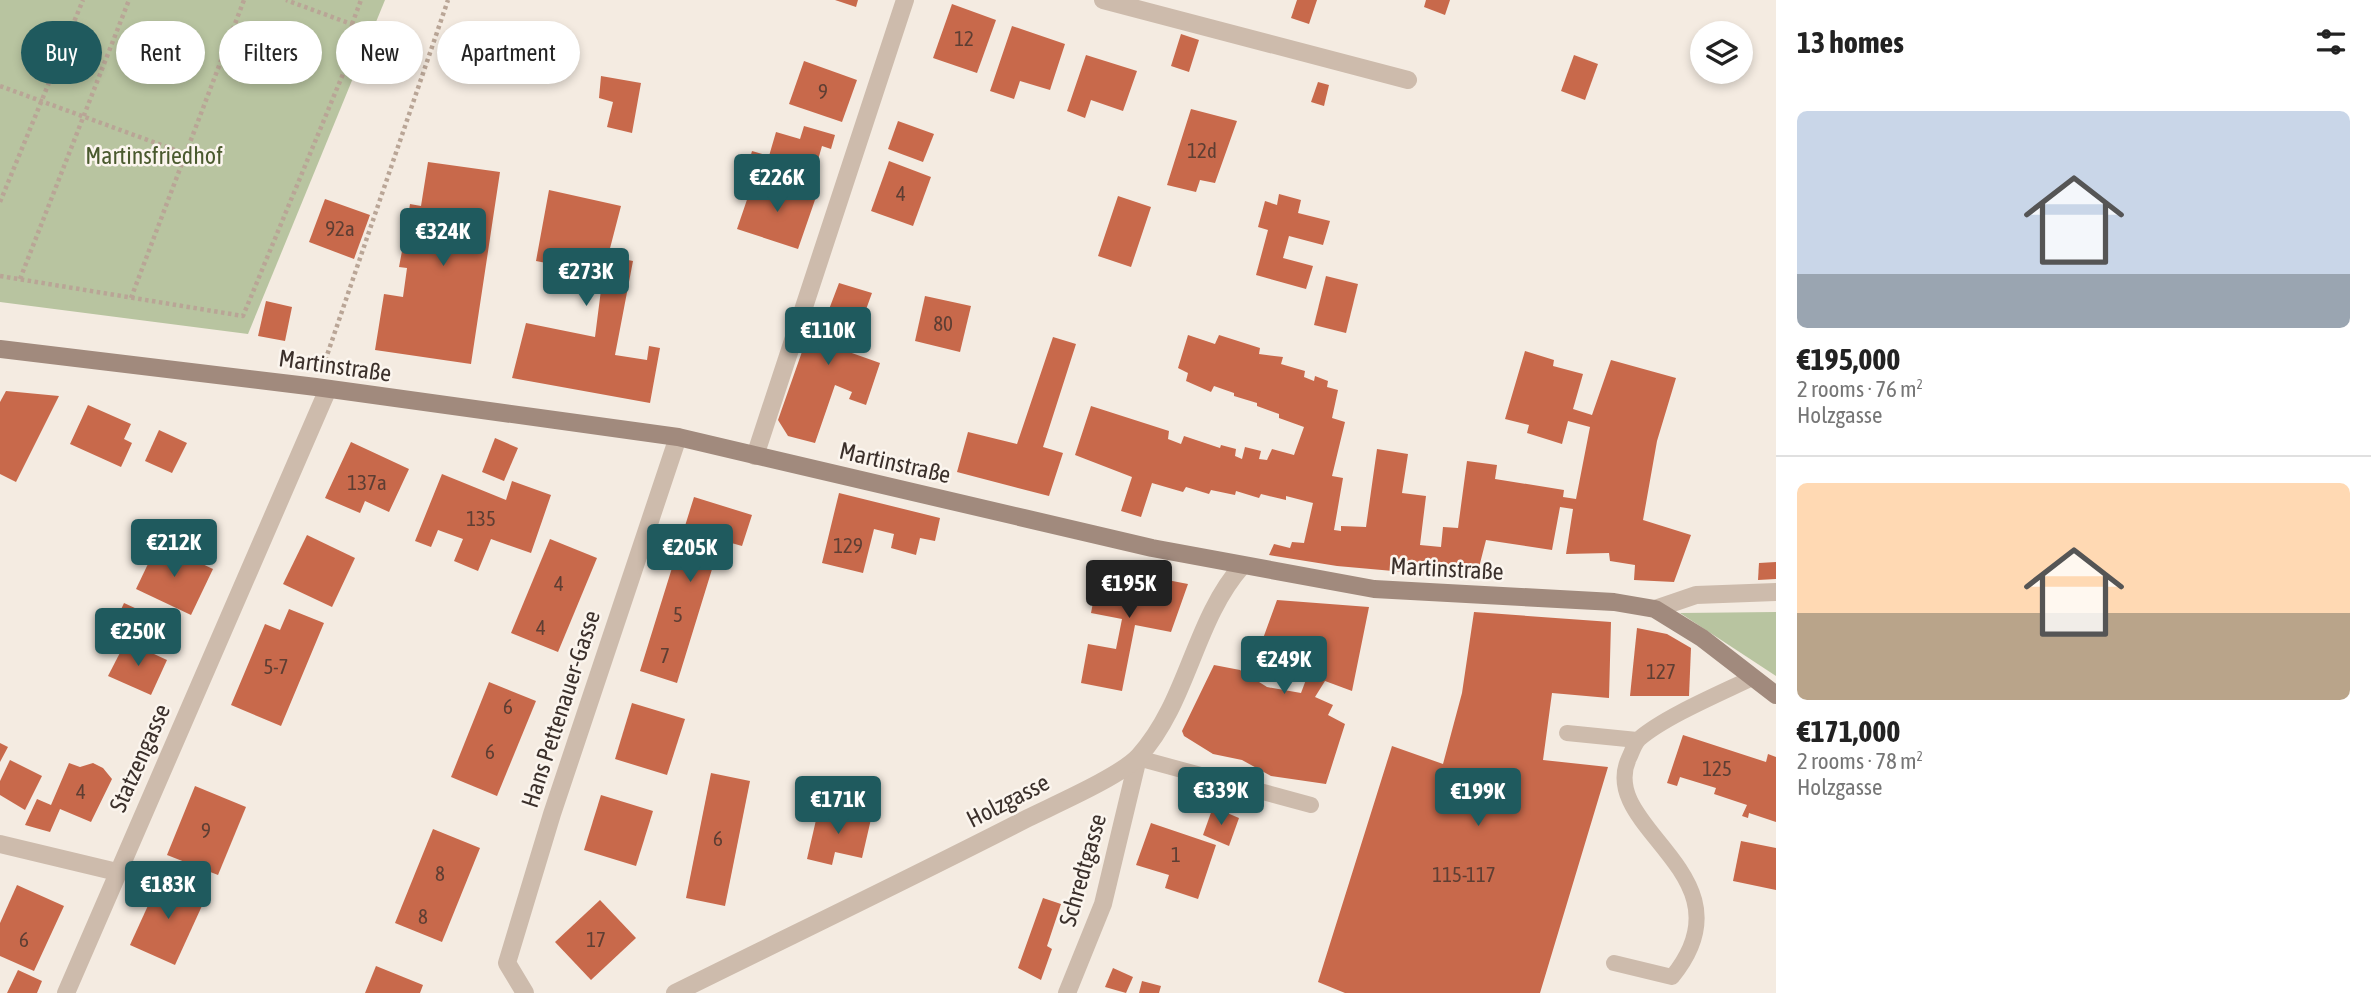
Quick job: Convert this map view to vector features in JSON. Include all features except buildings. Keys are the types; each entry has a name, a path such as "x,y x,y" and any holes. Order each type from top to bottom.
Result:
{"main road":[{"name":"Martinstraße","path":"0,349 322,388 678,437 1152,548 1374,589 1614,603 1655,609"},
{"path":"1655,609 1702,638 1776,695"}],"street":[{"path":"755,456 905,0"},
{"path":"1103,0 1408,80"},
{"name":"Statzengasse","path":"66,993 322,388"},
{"name":"Hans Pettenauer-Gasse","path":"525,993 507,963 552,814 678,437"},
{"name":"Holzgasse","path":"675,993 694,987 893,888 1099,782 1138,758 1163,722 1223,587 1242,565"},
{"name":"Martinstraße","path":"1655,609 1696,594 1776,592"},
{"name":"Schredtgasse","path":"1067,993 1103,904 1138,758"},
{"path":"0,844 117,872"}],"lane":[{"path":"1614,962 1672,977 1686,959 1695,940 1695,910 1686,876 1671,854 1646,829 1629,800 1624,769 1637,740 1693,707 1752,678"},
{"path":"1567,733 1637,740"},
{"path":"1138,758 1311,805"}],"path":[{"path":"0,202 82,0"},
{"path":"20,279 129,0"},
{"path":"131,298 244,0"},
{"path":"286,0 344,21"},
{"path":"353,21 361,0"},
{"path":"322,388 448,0"},
{"path":"0,276 243,316 339,84"},
{"path":"0,86 186,154"}],"green space":[{"name":"Martinsfriedhof","path":"0,0 385,0 376,21 336,21 336,84 351,84 248,334 0,302"},
{"path":"1776,612 1776,676 1680,613"}]}
